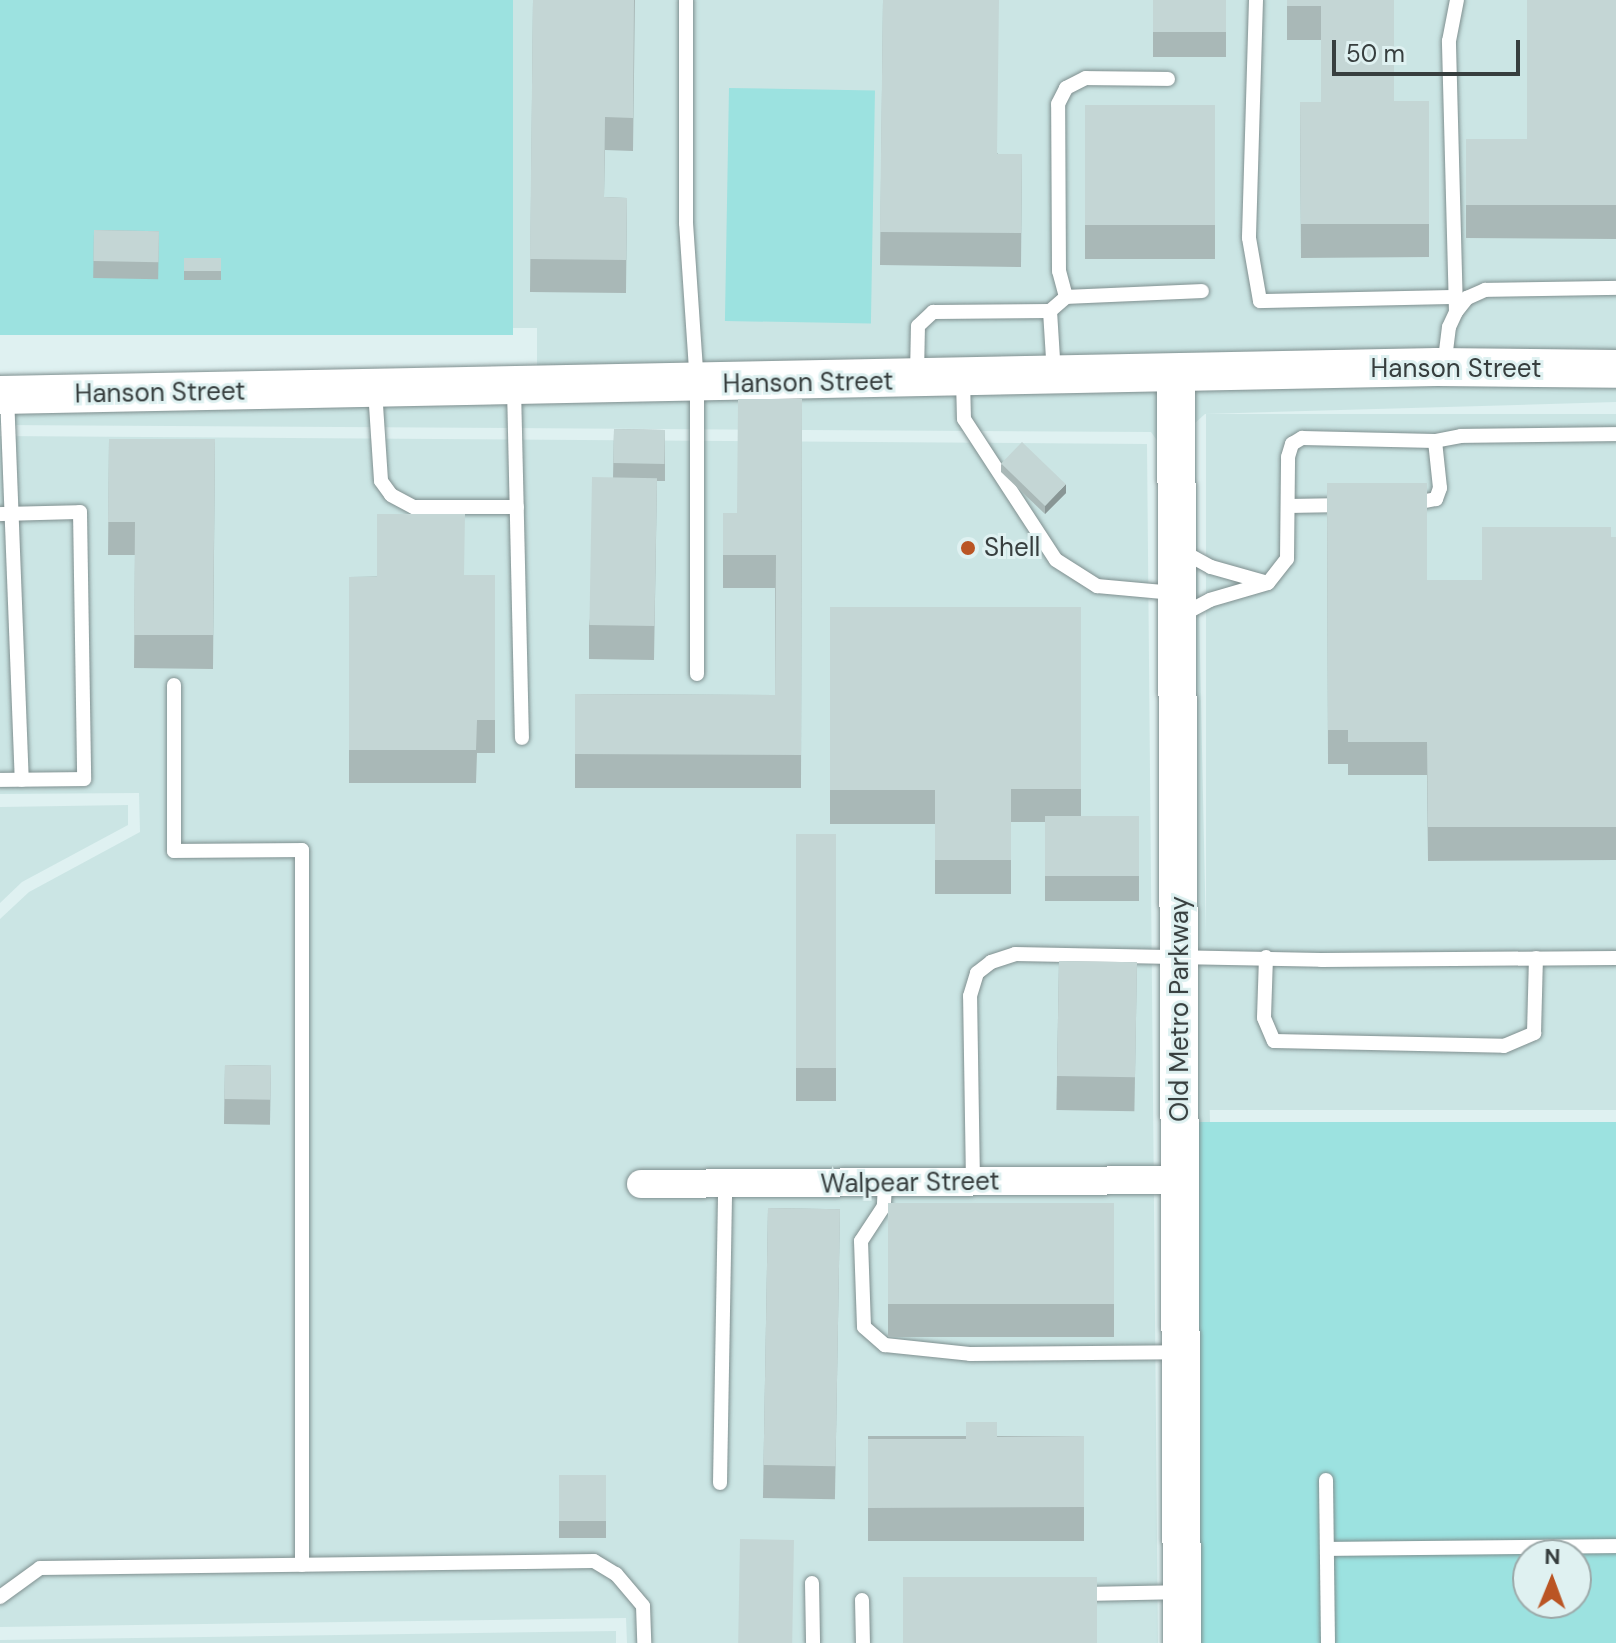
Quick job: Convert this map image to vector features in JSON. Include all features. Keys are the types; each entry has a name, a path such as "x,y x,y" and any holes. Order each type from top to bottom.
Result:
{"street":[{"name":"Hanson Street","path":"4,395 917,381 1444,367 1616,369"},
{"name":"Old Metro Parkway","path":"1176,375 1182,1643"},
{"name":"Walpear Street","path":"641,1184 1180,1180"}],"lane":[{"path":"686,0 686,223 697,385 697,674"},
{"path":"1256,0 1249,238 1260,301 1456,304 1485,290 1616,288"},
{"path":"1444,367 1449,327 1456,304 1449,41 1457,0"},
{"path":"1066,297 1059,271 1058,104 1066,88 1086,78 1168,79"},
{"path":"917,381 918,326 933,312 1050,311 1066,297 1202,291"},
{"path":"1050,311 1054,377"},
{"path":"963,379 964,419 1056,560 1097,586 1178,606 1268,583 1287,559 1288,457 1292,444 1302,438 1435,441 1461,436 1616,434"},
{"path":"514,387 522,738"},
{"path":"375,390 381,481 391,495 414,507 517,507"},
{"path":"4,395 6,514 22,780"},
{"path":"1395,504 1436,499 1440,448 1435,441"},
{"path":"1288,506 1364,504"},
{"path":"0,780 84,779 80,512 6,514"},
{"path":"1177,549 1211,567 1268,583"},
{"path":"174,685 174,851 302,850 302,1565"},
{"path":"973,1183 970,996 977,973 991,962 1015,954 1616,958"},
{"path":"1266,957 1264,1018 1274,1041 1504,1046 1534,1033 1536,958"},
{"path":"885,1184 884,1206 861,1241 864,1327 885,1345 970,1354 1180,1352"},
{"path":"720,1483 725,1185"},
{"path":"1326,1480 1328,1643"},
{"path":"1327,1549 1616,1546"},
{"path":"0,1597 40,1568 594,1561 616,1574 643,1606 644,1643"},
{"path":"812,1583 813,1643"},
{"path":"1059,1595 1181,1592"},
{"path":"862,1600 863,1643"}],"shaded area":[{"path":"0,0 513,0 513,335 0,335"},
{"path":"513,0 1616,0 1616,355 537,373 537,328 507,328"},
{"path":"729,88 875,91 871,324 725,321"},
{"path":"1616,384 1616,402 1205,414 1195,423 1210,1122 1193,1122 1190,389"},
{"path":"1163,390 1159,443 1151,432 0,425 0,410"},
{"path":"1206,414 1616,414 1616,1110 1206,1110"},
{"path":"0,436 1147,444 1158,1643 627,1643 626,1618 0,1627 0,919 29,892 140,832 139,793 0,794"},
{"path":"128,805 128,825 22,882 0,903 0,807"},
{"path":"1193,1122 1616,1122 1616,1643 1195,1643"},
{"path":"616,1631 616,1643 0,1643 0,1640"}],"building":[{"path":"533,0 634,0 633,118 605,117 604,197 627,198 626,260 530,259"},
{"path":"883,0 999,0 997,154 1022,154 1021,233 880,232"},
{"path":"1153,0 1226,0 1226,32 1153,32"},
{"path":"1287,0 1394,0 1394,101 1429,101 1429,224 1301,224 1300,102 1321,102 1321,6 1287,6"},
{"path":"1527,0 1616,0 1616,205 1466,205 1466,139 1527,139"},
{"path":"1085,105 1215,105 1215,225 1085,225"},
{"path":"94,230 159,231 158,262 93,261"},
{"path":"184,258 221,258 221,271 184,271"},
{"path":"738,399 802,399 801,755 575,754 575,694 775,695 776,555 723,555 723,513 737,513"},
{"path":"614,429 665,430 664,464 613,463"},
{"path":"109,439 215,439 213,635 134,635 135,522 108,522"},
{"path":"1022,442 1066,484 1045,506 1001,464"},
{"path":"592,477 657,478 654,626 589,625"},
{"path":"1327,483 1427,483 1427,580 1482,580 1482,527 1611,527 1611,537 1616,537 1616,827 1428,827 1427,742 1348,742 1348,730 1328,730"},
{"path":"377,514 465,514 464,575 495,575 495,720 477,720 476,750 349,750 349,577 377,577"},
{"path":"830,607 1081,607 1081,789 1011,789 1011,860 935,860 935,790 830,790"},
{"path":"1045,816 1139,816 1139,876 1045,876"},
{"path":"796,834 836,834 836,1068 796,1068"},
{"path":"1059,961 1137,962 1135,1077 1057,1076"},
{"path":"225,1065 271,1066 270,1100 224,1099"},
{"path":"888,1203 1114,1203 1114,1304 888,1304"},
{"path":"768,1208 840,1209 836,1466 764,1465"},
{"path":"966,1422 997,1422 997,1437 1084,1436 1084,1507 868,1508 868,1439 966,1439"},
{"path":"559,1475 606,1475 606,1521 559,1521"},
{"path":"740,1539 794,1540 792,1643 738,1643"},
{"path":"903,1577 1097,1577 1097,1643 903,1643"}],"place":[{"name":"Shell","path":"968,548"}]}
